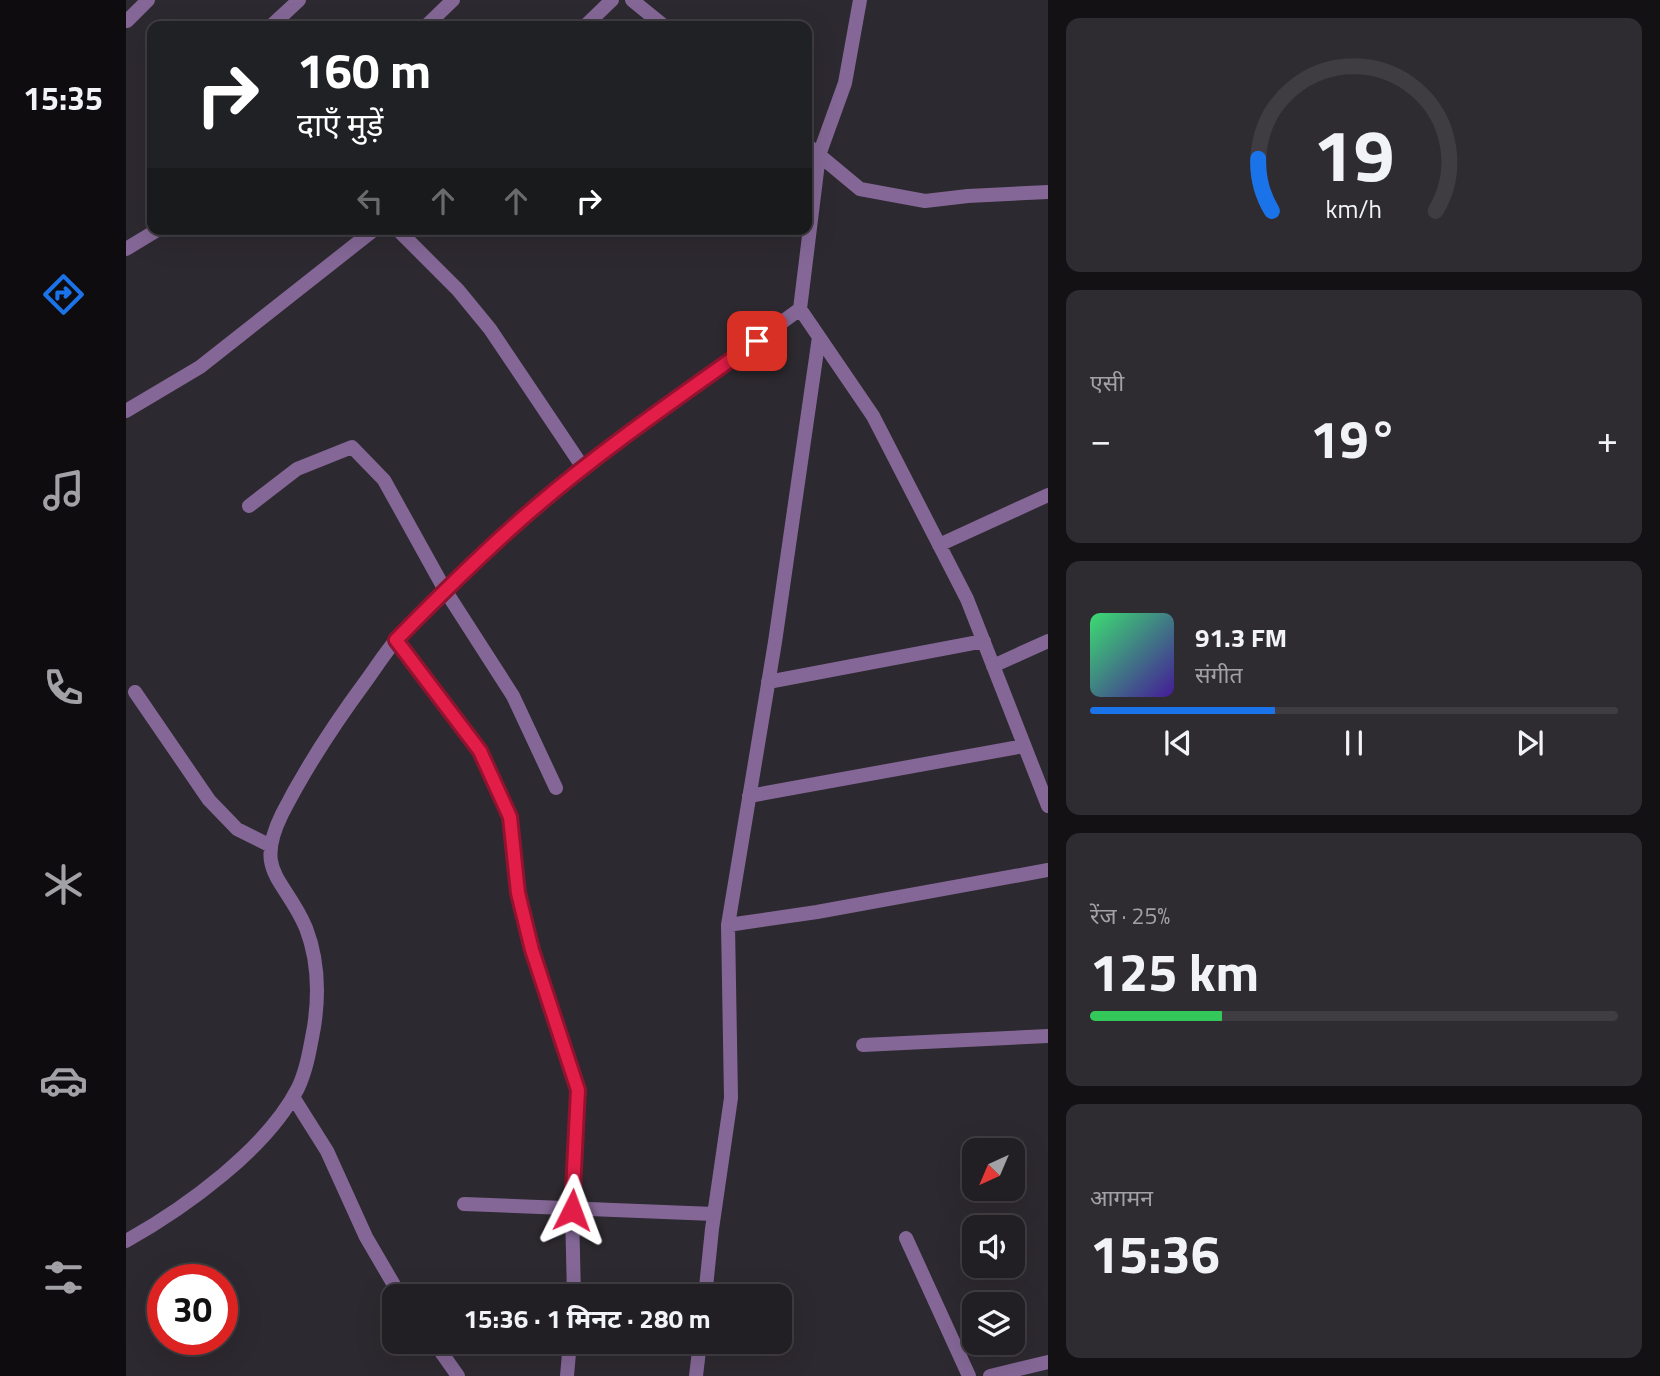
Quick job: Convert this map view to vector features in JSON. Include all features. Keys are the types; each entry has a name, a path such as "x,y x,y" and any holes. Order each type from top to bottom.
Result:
{"street":[{"path":"127,21 148,0"},
{"path":"276,21 299,0"},
{"path":"431,21 453,0"},
{"path":"590,21 612,0"},
{"path":"632,0 658,21"},
{"path":"812,212 819,155 845,83 860,0"},
{"path":"812,149 860,189 925,201 1048,192"},
{"path":"126,249 149,235"},
{"path":"126,411 200,367 367,235"},
{"path":"403,235 458,290 490,329 583,469"},
{"path":"809,235 800,309 873,416 967,599 1046,799"},
{"path":"126,1241 164,1219 234,1164 266,1134 293,1097 309,1058 318,1000 315,967 306,930 275,876 269,845 282,815 329,732 396,640 445,590 539,503 800,309"},
{"path":"706,1284 731,1098 728,925 768,682 819,337"},
{"path":"249,506 297,469 352,447 384,480 445,590 513,696 556,788"},
{"path":"939,545 1048,495"},
{"path":"396,640 480,751 510,817 518,893 532,950 578,1090 572,1210 574,1284"},
{"path":"768,682 984,641"},
{"path":"993,666 1048,641"},
{"path":"135,692 209,800 237,829 269,845"},
{"path":"749,796 1024,746"},
{"path":"728,925 817,912 1048,870"},
{"path":"863,1045 1048,1036"},
{"path":"293,1097 327,1151 366,1237 393,1284"},
{"path":"464,1204 714,1214"},
{"path":"906,1238 969,1376"},
{"path":"442,1354 458,1376"},
{"path":"567,1376 569,1354"},
{"path":"696,1376 699,1354"},
{"path":"990,1376 1048,1362"}],"route":[{"path":"572,1210 578,1090 532,950 518,893 510,817 480,751 396,640 466,570 539,503 757,341"}]}
